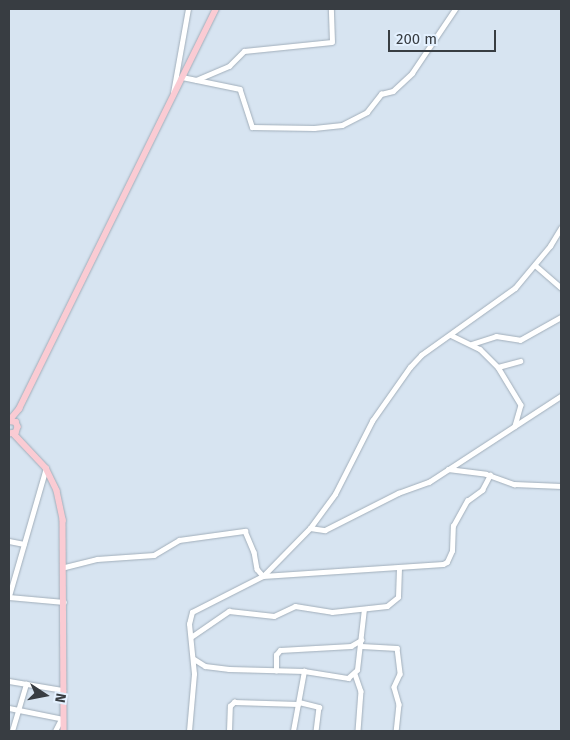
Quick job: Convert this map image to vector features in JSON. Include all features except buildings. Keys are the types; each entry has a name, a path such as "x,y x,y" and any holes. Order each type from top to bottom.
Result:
{"main road":[{"path":"13,432 20,409 216,9"},
{"path":"20,409 9,421 13,432 46,468 57,491 63,520 65,566 62,719 64,731"}],"street":[{"path":"172,98 188,9"},
{"path":"195,80 229,66 244,51 332,42 331,9"},
{"path":"182,77 240,89 252,127 314,128 342,124 360,118 381,94 393,90 412,73 455,9"},
{"path":"189,731 194,659 191,637 192,612 263,576 310,528 332,499 372,421 410,367 421,354 451,335 515,288 535,265 561,228"},
{"path":"535,265 561,288"},
{"path":"472,344 496,336 520,340 529,337 561,317"},
{"path":"451,335 472,344 498,367 521,405 515,427"},
{"path":"498,367 520,361"},
{"path":"310,528 326,530 398,493 429,482 561,396"},
{"path":"46,468 9,596 64,602"},
{"path":"448,469 490,475 514,484 561,486"},
{"path":"263,576 399,568 447,562 452,551 453,526 468,501 482,490 490,475"},
{"path":"65,566 97,559 154,556 179,540 245,531 254,552 257,569 263,576"},
{"path":"9,541 24,544"},
{"path":"191,637 229,611 274,616 295,606 332,612 364,609 368,606 387,606 396,600 400,590 399,568"},
{"path":"358,731 360,692 355,674 361,643 364,609"},
{"path":"276,671 276,655 280,650 351,646 361,643 398,648 400,674 394,687 399,704 396,731"},
{"path":"194,659 204,666 304,671 348,678 355,674"},
{"path":"293,731 304,671"},
{"path":"9,682 64,690"},
{"path":"12,731 26,684"},
{"path":"229,731 230,706 234,702 298,703 319,707 316,731"},
{"path":"9,708 62,719 55,731"}]}
